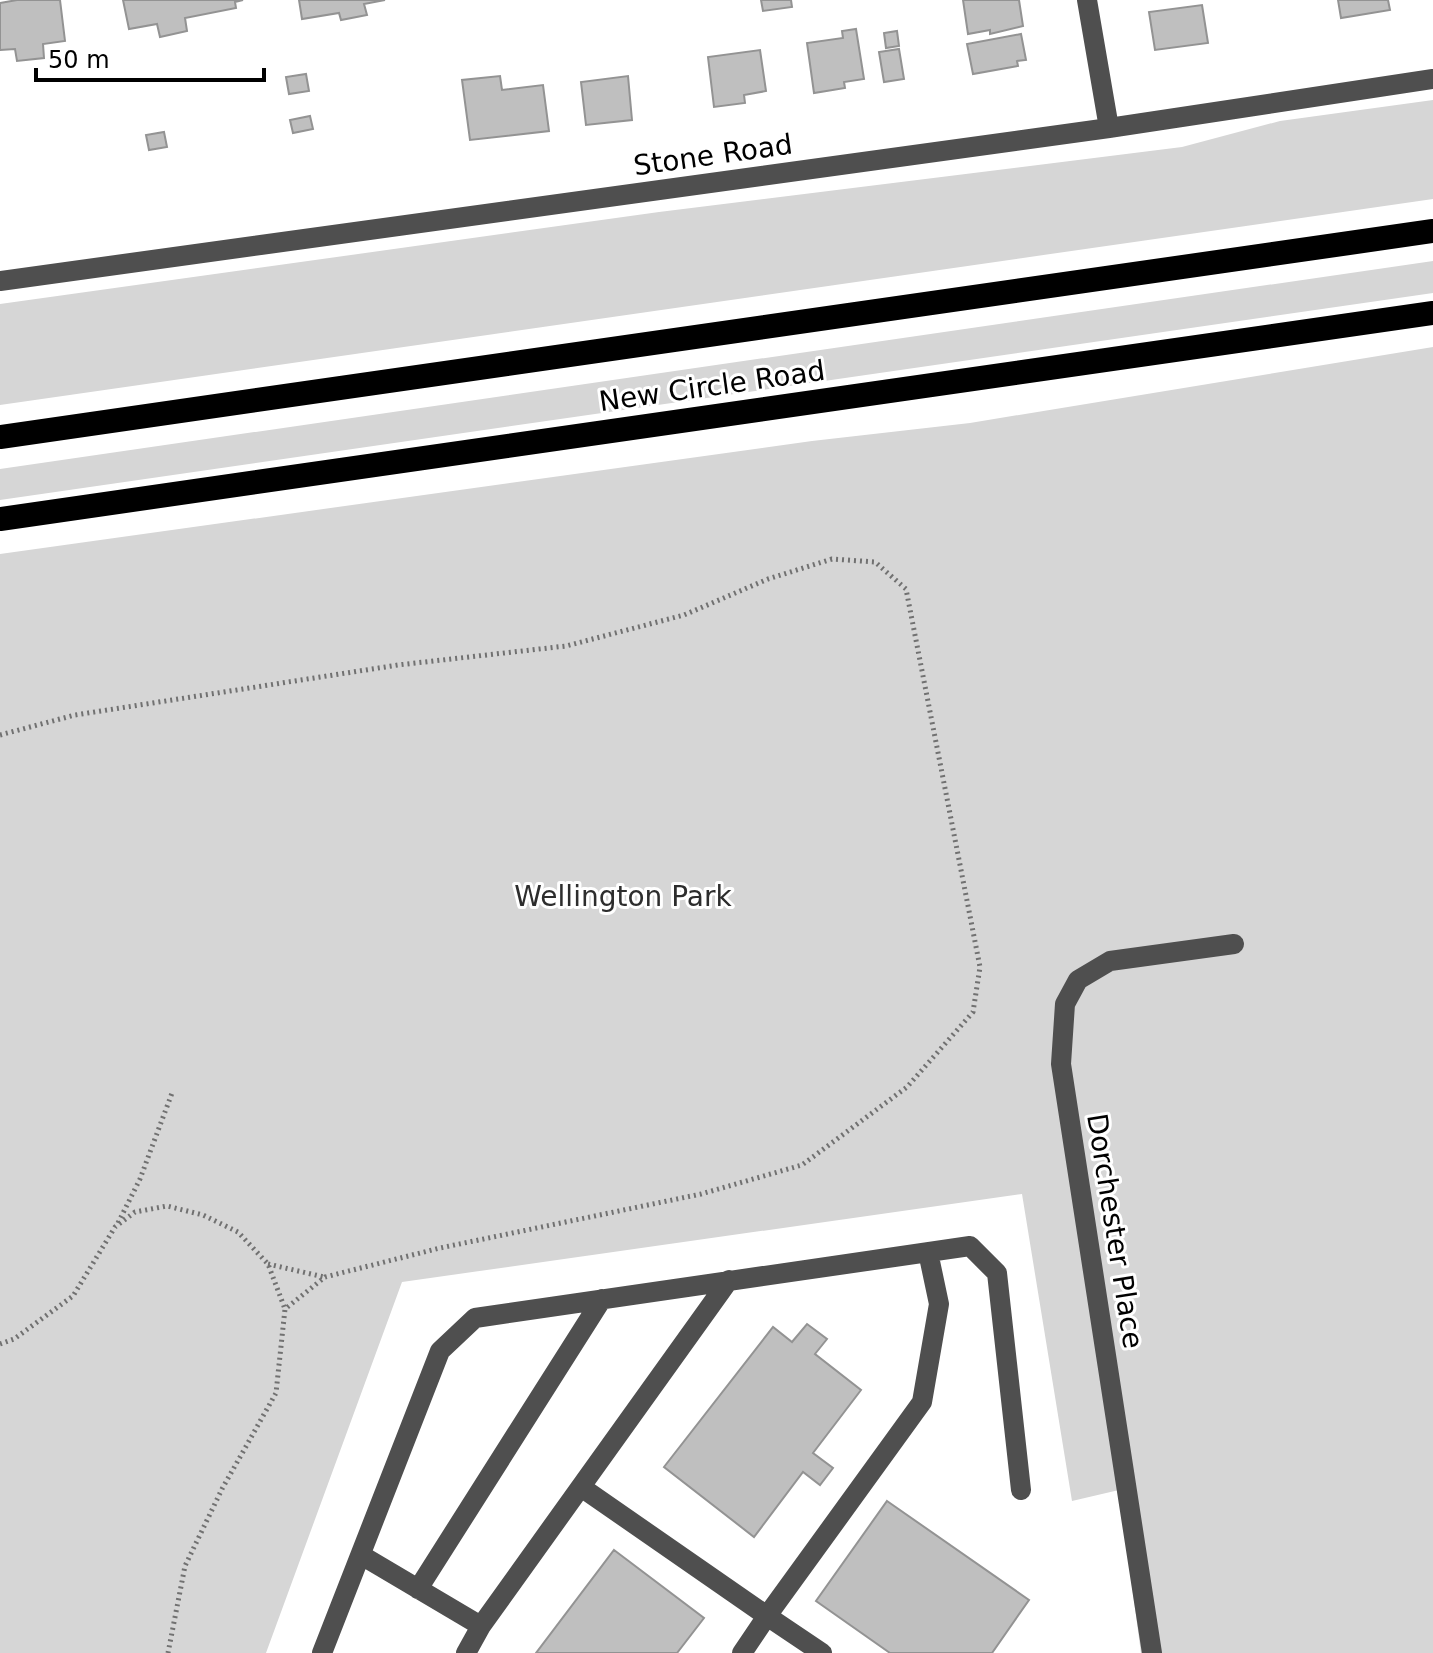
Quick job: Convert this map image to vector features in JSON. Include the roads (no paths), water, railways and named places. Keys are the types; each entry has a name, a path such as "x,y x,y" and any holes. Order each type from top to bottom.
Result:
{"highway":[{"name":"New Circle Road","path":"0,437 1433,231"},
{"name":"New Circle Road","path":"0,519 1433,313"}],"street":[{"path":"1087,0 1109,128"},
{"name":"Stone Road","path":"0,281 1109,128 1433,79"},
{"name":"Dorchester Place","path":"1152,1653 1061,1064 1065,1004 1078,980 1110,961 1234,944"},
{"path":"322,1653 440,1351 475,1318 970,1246 997,1273 1021,1490"},
{"path":"742,1653 922,1402 939,1304 928,1252"},
{"path":"466,1653 481,1626 729,1280"},
{"path":"418,1589 602,1299"},
{"path":"581,1487 822,1653"},
{"path":"361,1555 481,1626"}],"park label":[{"name":"Wellington Park","path":"623,896"}]}
